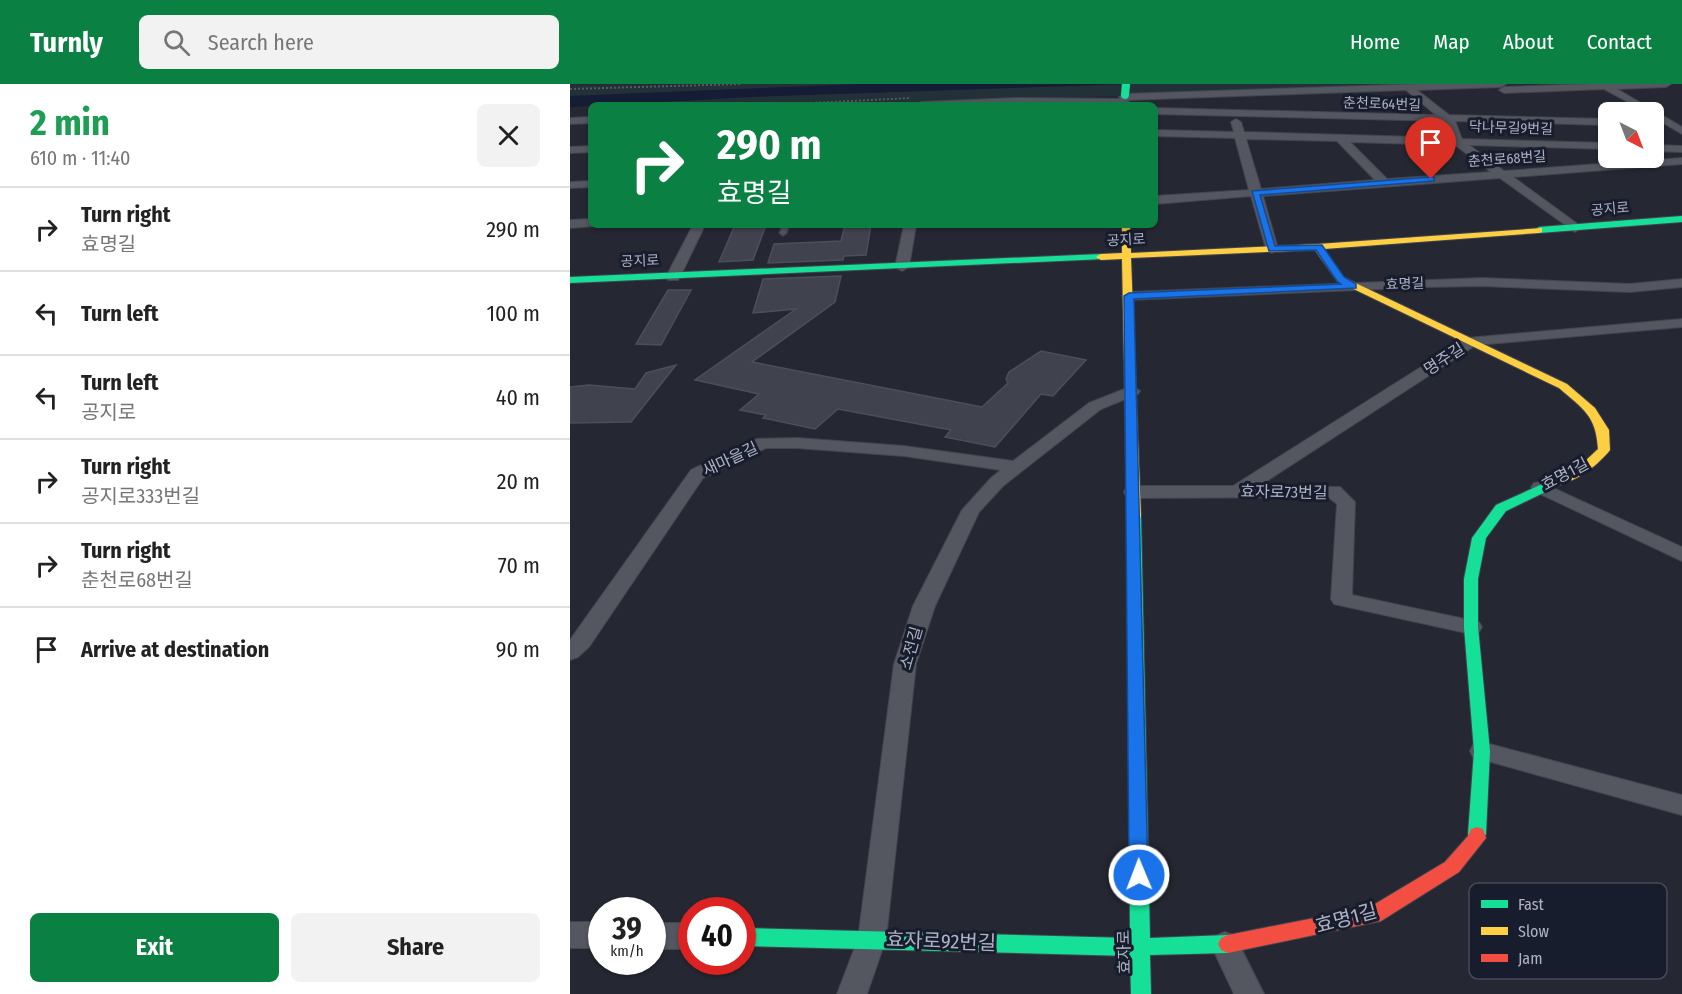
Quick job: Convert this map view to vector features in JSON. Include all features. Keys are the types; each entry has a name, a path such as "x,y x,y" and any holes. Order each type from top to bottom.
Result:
{"street":[{"path":"994,102 1408,87 1666,84"},
{"path":"1605,86 1635,102"},
{"path":"1408,87 1449,120 1458,142 1575,228"},
{"name":"춘천로64번길","path":"1158,111 1598,122"},
{"path":"1234,113 1238,135 1272,249"},
{"path":"572,123 588,120"},
{"path":"1677,122 1682,131"},
{"name":"닥나무길9번길","path":"1158,133 1598,146"},
{"path":"1340,138 1383,182"},
{"path":"1664,148 1682,149"},
{"path":"570,150 588,149"},
{"name":"춘천로68번길","path":"1158,200 1682,161"},
{"path":"570,185 588,184"},
{"name":"공지로","path":"570,280 1318,247 1682,219"},
{"path":"570,224 588,223"},
{"path":"673,277 698,228"},
{"path":"902,267 909,228"},
{"name":"효자로","path":"1126,228 1132,391 1141,994"},
{"name":"효명1길","path":"1140,947 1226,945 1374,915 1452,867 1477,838 1482,751 1471,627 1471,579 1479,538 1501,508 1540,487 1586,467 1604,450 1603,430 1589,408 1563,386 1352,286 1340,279 1318,247"},
{"name":"효명길","path":"1129,296 1482,282 1630,288 1682,283"},
{"name":"명주길","path":"1238,491 1472,341 1682,323"},
{"name":"소전길","path":"852,994 872,939 905,664 924,606 971,510 997,482 1095,406 1132,391"},
{"name":"새마을길","path":"570,652 581,642 697,474 763,443 797,443 904,451 1017,467"},
{"path":"1540,487 1682,555"},
{"name":"효자로73번길","path":"1133,492 1333,491 1346,502 1341,600 1471,627"},
{"path":"1482,751 1682,805"},
{"path":"570,935 588,935"},
{"name":"효자로92번길","path":"756,937 1140,947"},
{"path":"1226,945 1249,994"}],"lane":[{"path":"783,233 785,228"}],"path":[{"path":"570,89 742,84"}],"shaded area":[{"path":"860,84 570,96 570,85"},
{"path":"1127,84 1449,84 945,102 665,102"}],"water":[{"path":"860,84 1127,84 660,102 588,102 588,106 570,107 570,96"}],"building":[{"path":"734,228 765,228 753,260 719,262"},
{"path":"844,228 870,228 866,255 844,256 843,260 768,263 774,244 841,241"},
{"path":"841,276 835,302 752,362 982,407 1008,383 1006,379 1009,372 1041,351 1086,360 1053,396 1041,394 995,447 945,437 951,430 838,409 815,429 763,418 766,415 740,410 759,394 695,380 796,309 753,313 763,279"},
{"path":"668,290 691,290 661,345 636,344"},
{"path":"676,365 631,422 570,423 570,387 589,385 635,389 646,373"}],"traffic: fast":[{"path":"1125,95 1126,84"},
{"path":"1539,230 1682,219"},
{"path":"570,280 1101,257"},
{"path":"1477,834 1482,751 1471,627 1471,579 1479,538 1501,508 1560,480"},
{"path":"1134,516 1141,994"},
{"path":"756,937 1140,947 1228,944"}],"traffic: slow":[{"path":"1126,228 1134,516"},
{"path":"1101,257 1318,247 1539,230"},
{"path":"1318,247 1340,279 1563,386 1589,408 1603,430 1604,450 1586,467 1560,480"}],"traffic: jam":[{"path":"1228,944 1374,915 1452,867 1477,838 1477,834"}],"route":[{"path":"1139,875 1129,296 1352,286 1340,279 1318,247 1272,249 1255,193 1431,179"}]}
